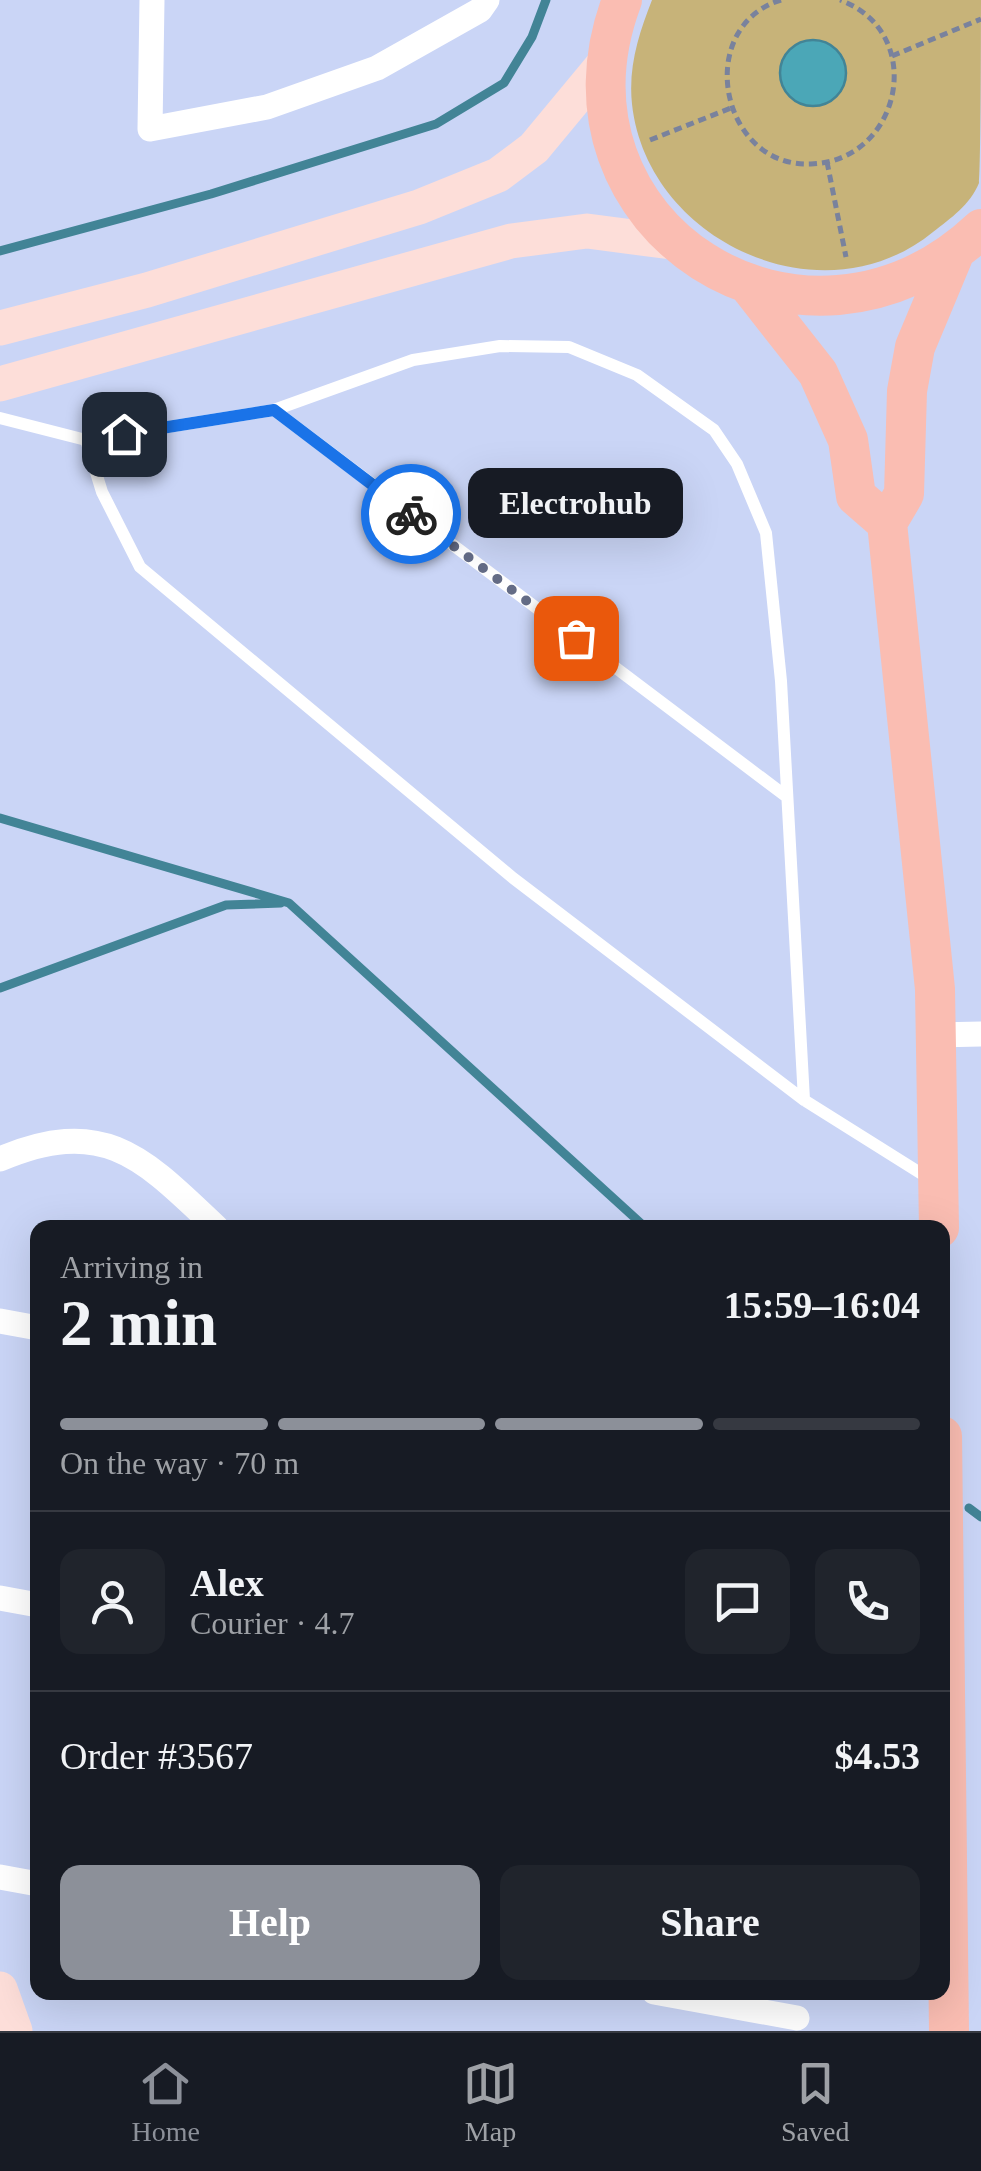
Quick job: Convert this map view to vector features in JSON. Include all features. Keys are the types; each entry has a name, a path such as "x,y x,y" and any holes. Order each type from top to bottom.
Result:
{"main road":[{"path":"622,0 607,60 606,101 614,141 629,179 651,214 679,244 723,274 748,284 782,294 854,296 922,274 967,242"},
{"path":"0,328 419,207 498,175 534,148 607,60"},
{"path":"0,384 155,344 511,241 587,231 679,244"},
{"path":"939,1220 936,1035 886,523 904,494 907,390 915,347 967,242"},
{"path":"748,284 797,341 818,373 848,440 856,496 886,523"},
{"path":"0,1989 16,2031"},
{"path":"949,2000 949,2031"}],"street":[{"path":"152,0 150,129 267,107 377,68 480,10 487,0"},
{"path":"936,1035 981,1034"},
{"path":"0,1159 48,1140 82,1140 121,1150 157,1171 209,1220"},
{"path":"0,1321 30,1327"},
{"path":"0,1598 30,1604"},
{"path":"0,1877 30,1883"},
{"path":"698,2000 797,2018"}],"lane":[{"path":"0,418 86,440 274,410 413,360 500,346 569,347 638,375 714,430 737,464 766,533 787,796 804,1100"},
{"path":"274,410 787,796"},
{"path":"86,440 102,492 140,568 513,878 804,1100 938,1185"}],"path":[{"path":"781,0 749,19 734,41 726,68 731,108 755,144 780,159 808,164 827,162 862,147 882,127 894,100 896,72 892,56 874,21 840,0"},
{"path":"892,56 981,20"},
{"path":"643,143 731,108"},
{"path":"827,162 848,269"}],"shaded area":[{"path":"652,0 981,0 980,170 975,191 947,222 889,258 842,269 793,267 747,254 705,229 670,195 645,153 632,104 632,77"},
{"path":"813,40 836,50 846,73 836,96 813,106 790,96 780,73 790,50"}],"waterway":[{"path":"0,251 211,194 436,124 504,83 532,37 546,0"},
{"path":"0,818 289,903 637,1220"},
{"path":"0,988 226,905 281,903"},
{"path":"969,1508 981,1517"}],"way so far":[{"path":"411,514 576,638"}],"place":[{"name":"Electrohub","path":"576,638"}],"route":[{"path":"124,434 274,410 411,514"}]}
